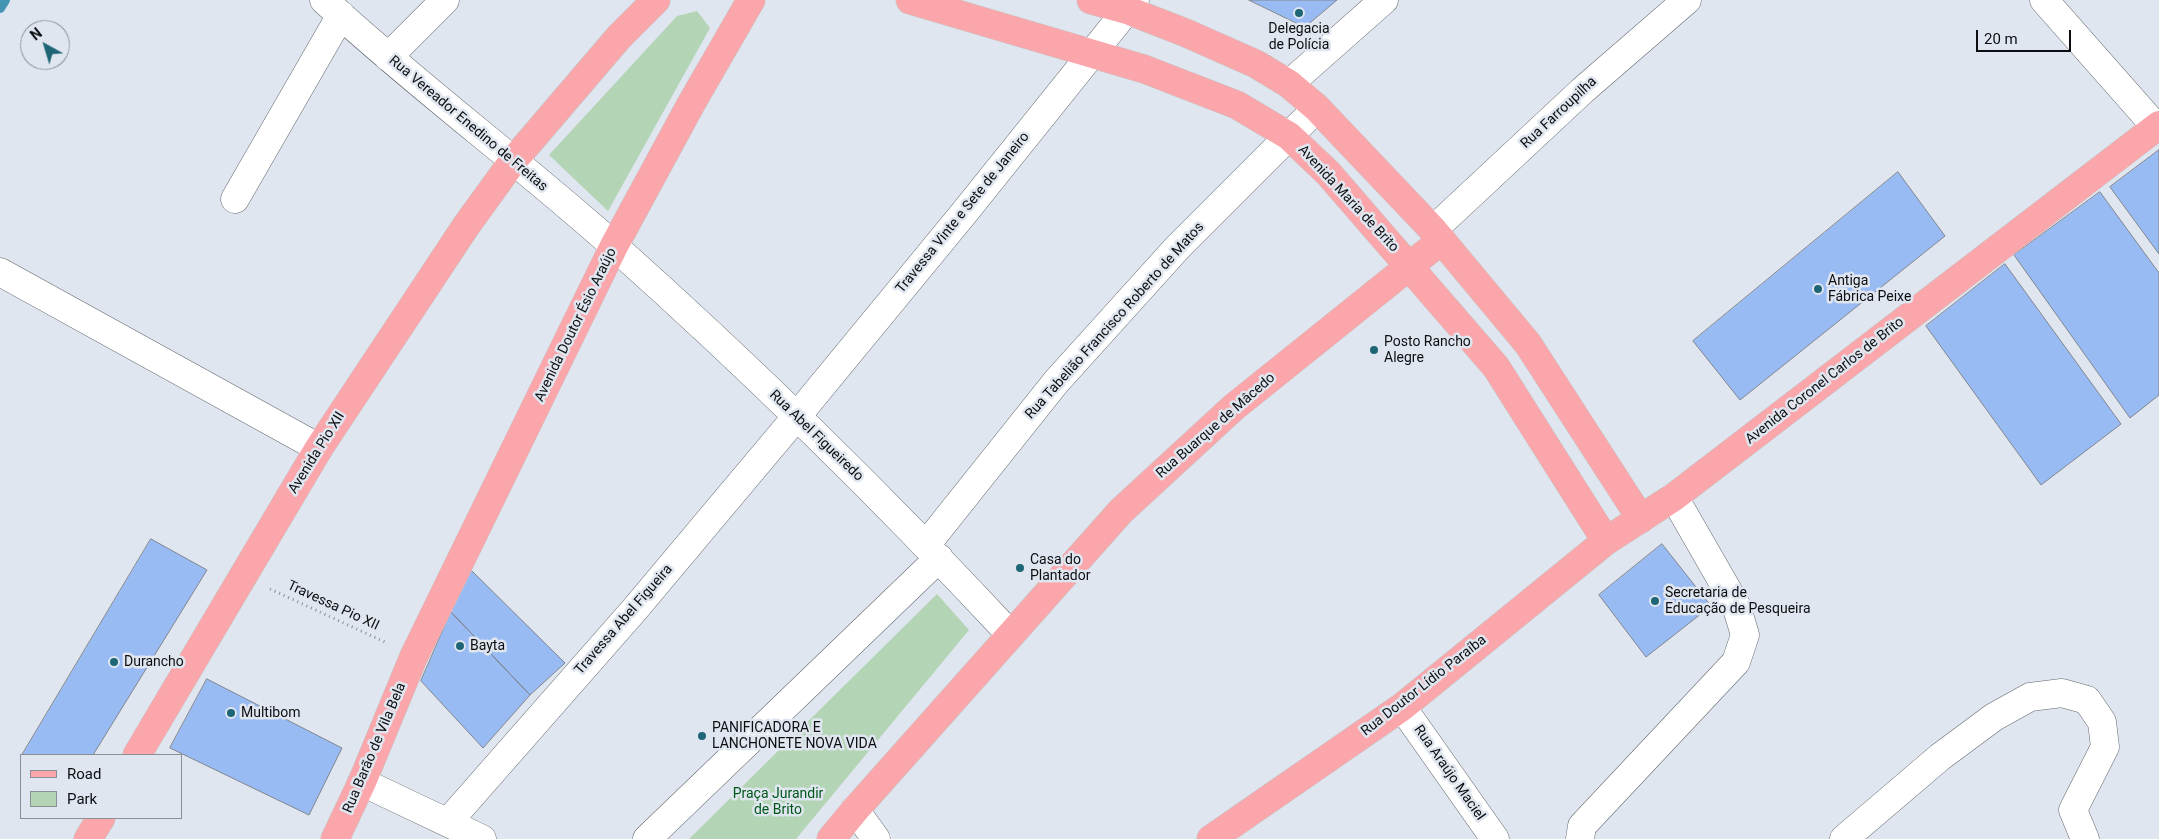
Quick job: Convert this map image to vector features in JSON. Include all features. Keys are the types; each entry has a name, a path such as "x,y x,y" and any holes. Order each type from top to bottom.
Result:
{"main road":[{"path":"513,161 619,37 656,0"},
{"name":"Avenida Doutor Ésio Araújo","path":"414,656 614,246 691,104 751,0"},
{"name":"Avenida Maria de Brito","path":"910,0 1144,69 1237,105 1289,136 1328,173 1410,265 1496,367 1606,541"},
{"path":"1091,0 1131,5 1186,33 1256,64 1288,84 1317,108 1437,235 1528,344 1641,519"},
{"name":"Avenida Coronel Carlos de Brito","path":"1606,541 1674,497 2158,126"},
{"name":"Avenida Pio XII","path":"138,754 319,448 466,226 513,161"},
{"name":"Rua Buarque de Mâcedo","path":"1010,634 1121,511 1234,407 1410,265 1437,235"},
{"name":"Rua Doutor Lídio Paraíba","path":"1211,839 1402,706 1606,541"},
{"path":"831,839 1010,634"},
{"name":"Rua Barão de Vila Bela","path":"335,839 362,782 414,656"},
{"path":"88,839 100,819"}],"street":[{"path":"388,56 445,0"},
{"path":"1288,84 1384,0"},
{"name":"Rua Farroupilha","path":"1437,235 1583,90 1687,0"},
{"path":"2044,0 2158,126"},
{"name":"Travessa Vinte e Sete de Janeiro","path":"797,416 964,213 1131,5"},
{"path":"235,199 333,8"},
{"name":"Rua Vereador Enedino de Freitas","path":"333,8 614,246"},
{"name":"Rua Tabelião Francisco Roberto de Matos","path":"933,552 1056,382 1177,248 1317,108"},
{"name":"Rua Abel Figueiredo","path":"614,246 797,416 933,552 1010,634"},
{"path":"0,272 319,448"},
{"name":"Travessa Abel Figueira","path":"448,822 635,609 797,416"},
{"path":"1580,839 1582,826 1736,662 1745,635 1736,605 1674,497"},
{"path":"647,839 933,552"},
{"path":"1844,839 1940,757 1994,717 2030,697 2062,693 2086,700 2102,722 2105,747 2073,810 2085,839"},
{"name":"Rua Araújo Maciel","path":"1402,706 1495,839"},
{"path":"362,782 482,839"},
{"path":"855,810 876,839"}],"path":[{"name":"Travessa Pio XII","path":"242,576 414,656"}],"green space":[{"path":"697,11 710,28 608,211 549,155 677,16"},
{"name":"Praça Jurandir de Brito","path":"937,594 969,630 796,839 689,839"}],"building":[{"name":"Delegacia de Polícia","path":"1249,0 1337,0 1305,27"},
{"path":"2159,150 2159,254 2110,187"},
{"name":"Antiga Fábrica Peixe","path":"1898,172 1945,236 1740,400 1693,341"},
{"path":"2100,192 2159,273 2159,395 2130,418 2014,255"},
{"name":"Antiga Fábrica Peixe","path":"2005,264 2121,424 2041,485 1926,326"},
{"name":"Durancho","path":"151,539 207,570 94,754 23,754"},
{"name":"Secretaria de Educação de Pesqueira","path":"1662,544 1711,606 1646,657 1599,595"},
{"path":"470,569 565,663 530,695 451,612"},
{"name":"Bayta","path":"451,612 530,695 483,748 421,681"},
{"name":"Multibom","path":"207,679 342,748 309,815 170,748"}],"waterway":[{"path":"0,8 5,0"}],"place":[{"name":"Delegacia de Polícia","path":"1299,13"},
{"name":"Antiga Fábrica Peixe","path":"1818,289"},
{"name":"Posto Rancho Alegre","path":"1374,350"},
{"name":"Casa do Plantador","path":"1020,568"},
{"name":"Secretaria de Educação de Pesqueira","path":"1655,601"},
{"name":"Bayta","path":"460,646"},
{"name":"Durancho","path":"114,662"},
{"name":"Multibom","path":"231,713"},
{"name":"PANIFICADORA E LANCHONETE NOVA VIDA","path":"702,736"}]}
